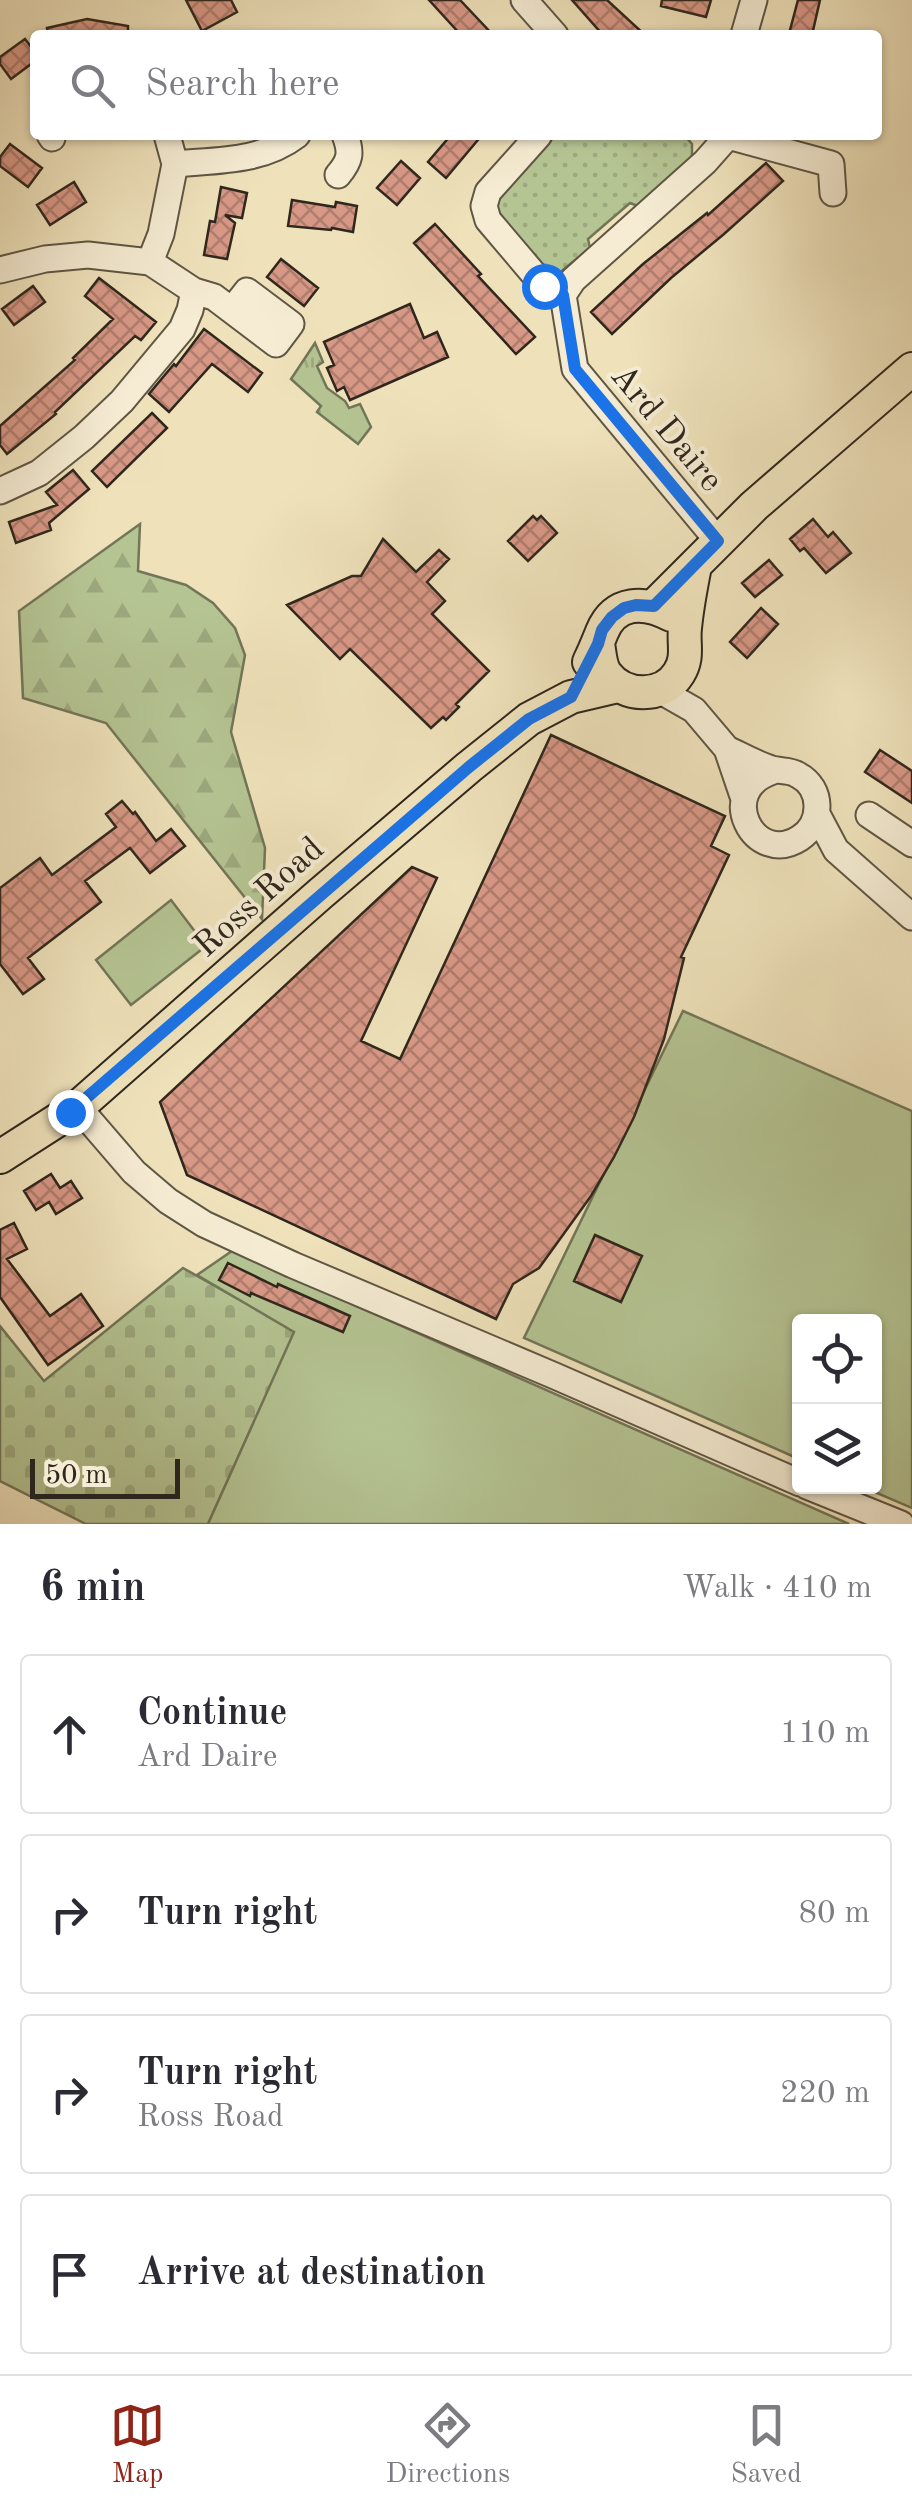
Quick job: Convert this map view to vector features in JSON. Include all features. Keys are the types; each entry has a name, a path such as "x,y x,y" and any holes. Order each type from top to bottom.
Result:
{"main road":[{"path":"654,606 754,506 912,369"},
{"path":"598,644 602,666 618,686 636,692 658,690 679,674 694,566"},
{"path":"571,697 602,630 624,608 654,606 672,616 685,645"},
{"name":"Ross Road","path":"0,1157 78,1107 529,719 571,697 618,686"}],"street":[{"path":"524,0 551,30"},
{"path":"745,30 754,0"},
{"path":"150,262 161,234 175,164 168,140"},
{"path":"175,164 262,154 290,140"},
{"path":"338,175 349,162 347,140"},
{"path":"535,140 488,192 484,206 488,220 544,286 563,295 573,280 704,162 723,140"},
{"path":"745,140 831,164 833,193"},
{"path":"0,270 45,259 88,255 150,262 232,310"},
{"path":"0,491 39,473 122,401 182,328 194,291"},
{"name":"Ard Daire","path":"563,295 575,369 718,541"},
{"path":"685,645 694,710"},
{"path":"658,690 694,710 726,749 744,799 746,822 759,838 778,844 794,842 836,850"},
{"path":"726,749 773,770 797,774 814,790 818,802 813,826 794,842"},
{"path":"744,799 754,780 773,770"},
{"path":"817,814 836,850 912,917"},
{"path":"869,815 912,844"},
{"path":"78,1107 134,1172 168,1201 204,1224 792,1480"},
{"path":"827,1494 901,1524"}],"green space":[{"path":"544,140 688,140 692,144 692,158 638,206 630,203 588,239 590,248 553,278 500,229 494,193"},
{"path":"315,343 323,362 317,366 327,388 349,408 360,404 371,427 358,444 317,412 321,406 291,379"},
{"path":"140,524 138,571 186,585 213,603 235,628 245,655 231,732 265,848 262,919 106,723 23,698 19,611"},
{"path":"171,900 206,946 131,1005 96,960"},
{"path":"683,1011 912,1111 912,1508 879,1494 882,1314 792,1314 792,1456 524,1338"},
{"path":"232,1251 849,1524 208,1524 294,1332 197,1275"},
{"path":"183,1268 295,1331 208,1524 86,1524 0,1481 0,1326 44,1381"}],"building":[{"path":"186,0 231,0 237,12 201,30"},
{"path":"429,0 460,0 488,30 456,30"},
{"path":"572,0 607,0 640,30 599,30"},
{"path":"662,0 711,0 706,17 661,6"},
{"path":"798,0 820,0 813,30 790,30"},
{"path":"87,19 128,26 128,30 47,30"},
{"path":"25,39 30,46 30,65 11,79 0,64 0,57"},
{"path":"447,140 478,140 446,178 428,162"},
{"path":"10,144 42,168 28,187 0,166 0,157"},
{"path":"401,161 420,178 397,205 377,188"},
{"path":"766,163 783,181 612,334 591,312"},
{"path":"74,182 86,202 50,225 37,205"},
{"path":"221,187 247,193 242,218 225,215 235,223 227,259 204,255"},
{"path":"292,200 335,207 336,202 357,206 353,232 288,226"},
{"path":"435,224 535,337 516,354 414,243"},
{"path":"281,259 318,288 304,306 267,277"},
{"path":"99,278 156,322 141,340 135,336 56,414 7,454 0,445 0,426 75,360 113,319 85,296"},
{"path":"33,286 45,302 14,325 2,309"},
{"path":"410,304 424,338 437,332 448,357 350,400 344,387 337,391 327,368 334,365 324,342"},
{"path":"204,329 262,373 248,392 212,364 169,412 149,394"},
{"path":"152,413 167,428 107,487 92,471"},
{"path":"73,470 89,489 49,523 51,530 16,543 9,522 57,505 46,492"},
{"path":"533,516 537,520 541,516 557,533 528,561 508,541"},
{"path":"813,519 828,537 833,532 851,553 826,573 804,548 800,551 790,539"},
{"path":"383,539 416,572 439,550 449,559 427,582 445,601 432,614 489,671 456,704 459,707 446,720 443,717 431,728 350,649 340,659 287,605 352,576 361,576"},
{"path":"769,560 782,575 755,597 742,583"},
{"path":"761,608 778,624 747,658 730,642"},
{"path":"551,735 725,816 711,846 729,855 681,957 684,958 664,1039 614,1157 539,1268 513,1284 496,1319 187,1175 160,1102 412,867 437,878 361,1041 400,1059"},
{"path":"880,750 912,771 912,803 865,772"},
{"path":"122,801 156,841 171,829 185,846 150,873 130,848 85,881 101,902 28,958 44,979 23,994 0,964 0,888 40,858 52,875 116,827 106,814"},
{"path":"51,1174 60,1188 71,1181 82,1198 56,1214 49,1202 36,1210 24,1191"},
{"path":"14,1223 27,1249 7,1259 50,1316 81,1294 103,1326 48,1365 0,1297 0,1230"},
{"path":"595,1235 642,1256 621,1302 574,1281"},
{"path":"228,1263 350,1316 343,1332 219,1280"}],"route":[{"path":"70,1112 469,767 529,719 571,697 612,617 624,608 654,606 718,541 575,369 563,295 544,286"}]}
